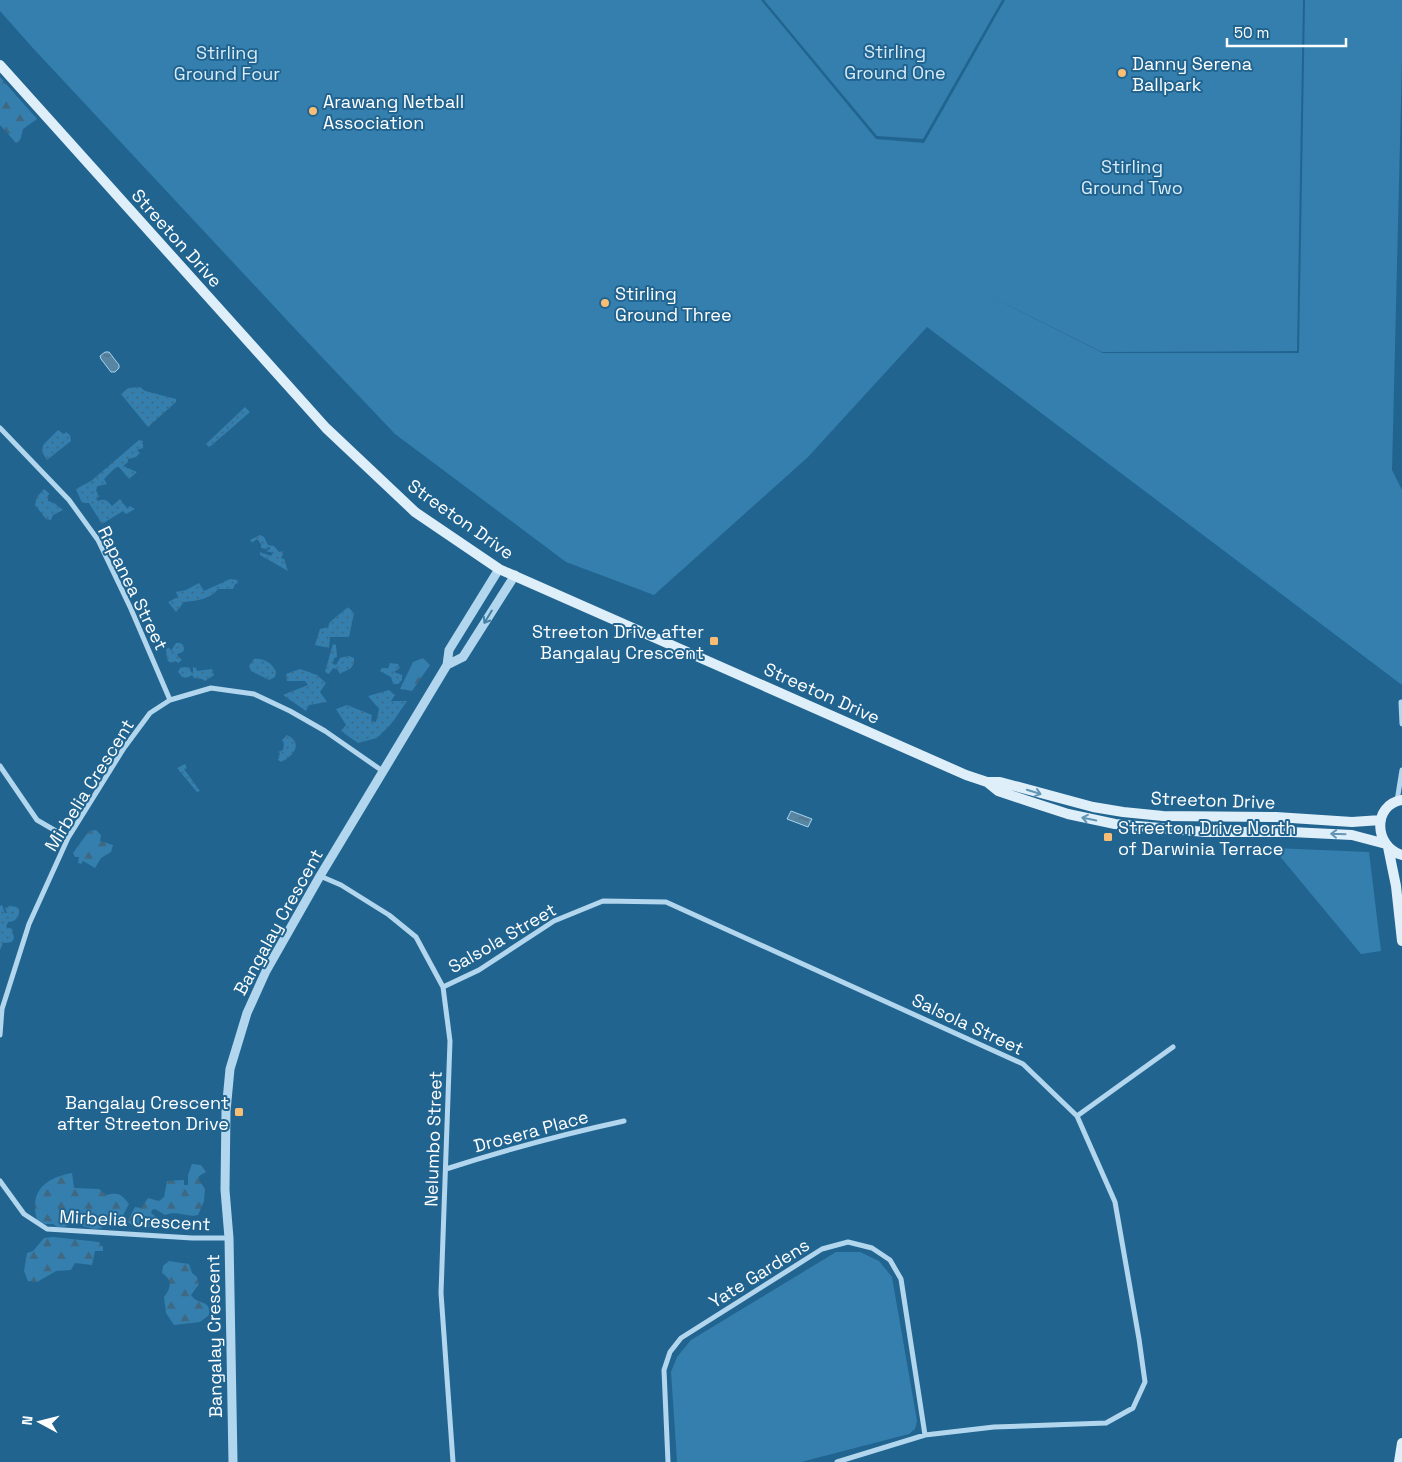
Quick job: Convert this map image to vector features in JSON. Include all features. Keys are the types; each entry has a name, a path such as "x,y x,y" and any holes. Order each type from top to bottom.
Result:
{"main road":[{"name":"Streeton Drive","path":"0,65 326,428 415,512 499,569 966,775 987,782 1000,782 1093,807 1153,815 1224,818 1276,817 1352,822 1381,820"},
{"name":"Streeton Drive","path":"987,782 998,791 1068,814 1123,825 1205,832 1291,832 1352,835 1387,846 1402,855"},
{"path":"1400,801 1385,811 1381,820 1380,830 1382,839 1387,846 1396,886 1402,941"},
{"path":"1399,1462 1402,1443"}],"street":[{"name":"Rapanea Street","path":"0,428 69,500 98,540 132,609 170,700"},
{"name":"Bangalay Crescent","path":"233,1462 228,1238 225,1190 226,1111 230,1069 247,1012 266,971 320,876 447,665 449,650 499,569"},
{"name":"Bangalay Crescent","path":"447,665 463,657 515,576"},
{"name":"Mirbelia Crescent","path":"0,1035 1,1009 29,924 68,838 124,748 150,713 170,700 211,688 254,694 290,711 325,731 384,772"},
{"path":"1401,702 1402,724"},
{"path":"0,766 37,820 68,838"},
{"path":"1400,801 1402,770"},
{"name":"Nelumbo Street","path":"320,876 341,885 389,915 416,937 443,987 450,1041 441,1293 453,1462"},
{"name":"Salsola Street","path":"443,987 479,970 554,921 603,902 666,902 1023,1064 1077,1116 1115,1202 1145,1382 1133,1408 1106,1423 994,1426 925,1435 837,1462"},
{"path":"1077,1116 1173,1047"},
{"name":"Drosera Place","path":"446,1169 569,1132 624,1121"},
{"name":"Mirbelia Crescent","path":"0,1182 24,1214 48,1229 192,1238 228,1238"},
{"name":"Yate Gardens","path":"668,1462 664,1370 670,1352 681,1338 822,1249 848,1242 872,1248 890,1260 901,1279 925,1435"}],"green space":[{"path":"0,0 761,0 876,139 924,143 1005,0 1303,0 1297,351 1102,352 982,292 1103,353 1299,353 1305,0 1402,0 1392,470 1402,490 1402,685 927,327 808,457 654,595 566,562 395,434 31,46 0,11"},
{"name":"Stirling Ground One","path":"764,0 1002,0 923,139 877,136"},
{"path":"0,77 37,119 23,129 20,141 16,143 0,125"},
{"path":"140,387 145,391 176,399 176,402 148,427 121,394 128,388"},
{"path":"245,407 250,412 209,447 206,444"},
{"path":"58,430 70,435 71,441 47,460 42,452 43,445"},
{"path":"139,440 143,441 143,448 137,450 140,453 136,457 128,459 128,462 123,466 137,472 129,479 119,467 115,468 104,479 107,484 98,486 96,490 99,497 96,499 98,501 106,500 112,506 120,499 127,508 130,506 135,509 126,514 123,511 102,524 89,503 82,503 76,489 91,481"},
{"path":"44,489 50,494 48,495 48,501 63,510 53,515 51,520 46,519 35,505 37,497"},
{"path":"260,535 264,537 268,545 274,546 279,552 283,551 281,558 284,559 288,571 260,555 260,552 271,556 273,553 266,551 270,547 266,549 261,548 261,544 257,539 252,543 250,540"},
{"path":"230,579 237,580 238,583 235,584 233,589 218,589 207,597 184,602 176,612 168,602 178,597 176,592 186,590 199,583 204,591"},
{"path":"348,607 354,613 349,637 330,637 329,648 315,645 320,629 328,627 330,622"},
{"path":"176,643 183,645 183,652 177,654 182,660 178,663 175,661 173,663 169,662 166,649 169,647 171,651"},
{"path":"333,644 336,645 337,657 334,658 333,664 336,665 340,658 349,656 354,658 351,668 340,674 337,669 333,668 329,674 325,672"},
{"path":"423,658 430,665 412,691 400,689 413,662"},
{"path":"254,659 261,659 270,664 276,672 275,677 269,680 251,671 249,666"},
{"path":"390,663 398,664 400,668 394,672 402,675 402,680 398,684 393,684 391,677 380,671 382,668 388,668"},
{"path":"189,667 191,672 193,672 193,667 197,671 212,669 214,675 205,681 194,678 192,675 187,678 182,677 178,672 180,668"},
{"path":"300,669 317,675 326,683 320,692 327,702 309,705 306,711 283,695 308,685 305,681 287,681 286,674"},
{"path":"389,690 395,695 391,701 407,701 392,723 377,738 358,743 341,731 346,725 336,709 347,705 372,715 371,721 376,722 379,709 368,696"},
{"path":"287,735 292,738 296,746 293,753 281,762 278,760 280,753 278,752 283,750 284,744 282,740"},
{"path":"185,764 187,768 184,769 200,791 197,792 177,768"},
{"path":"96,830 101,835 100,841 113,845 111,852 101,858 95,868 83,861 81,864 78,863 79,857 75,857 73,853 89,831"},
{"path":"1273,848 1369,852 1381,951 1361,954"},
{"path":"2,905 5,913 7,913 5,908 9,906 18,907 19,913 18,918 8,922 6,927 12,929 14,938 12,942 3,943 0,950 0,906"},
{"path":"192,1164 201,1165 206,1172 199,1176 199,1180 205,1189 204,1201 198,1215 190,1216 174,1213 165,1215 155,1209 151,1213 159,1219 165,1218 167,1220 152,1227 132,1225 127,1222 135,1207 141,1208 148,1198 159,1201 164,1197 167,1181 184,1180 184,1185 188,1185 188,1175"},
{"path":"72,1173 74,1188 99,1189 106,1195 117,1194 124,1198 129,1204 121,1219 113,1217 105,1226 96,1229 75,1222 64,1227 57,1227 53,1224 45,1224 37,1220 35,1201 42,1187 54,1178"},
{"path":"53,1237 99,1242 103,1247 103,1251 95,1251 92,1265 75,1263 71,1270 56,1271 37,1282 28,1281 24,1271 27,1253 33,1251 44,1238"},
{"path":"836,1252 860,1252 879,1261 892,1277 917,1421 915,1429 909,1434 801,1462 677,1462 671,1372 677,1357 691,1340"},
{"path":"169,1261 189,1264 192,1273 197,1277 199,1284 191,1295 197,1301 206,1305 209,1310 209,1315 200,1322 174,1325 166,1313 164,1297 170,1284 168,1278 162,1273 163,1266"}],"water":[{"path":"105,352 109,352 119,365 115,372 111,372 101,359 100,356"},
{"path":"791,811 812,819 808,827 787,819"}],"place":[{"name":"Danny Serena Ballpark","path":"1122,73"},
{"name":"Arawang Netball Association","path":"313,111"},
{"name":"Stirling Ground Three","path":"605,303"},
{"name":"Streeton Drive after Bangalay Crescent","path":"714,641"},
{"name":"Streeton Drive North of Darwinia Terrace","path":"1108,837"},
{"name":"Bangalay Crescent after Streeton Drive","path":"239,1112"}],"park label":[{"name":"Stirling Ground Four","path":"227,62"},
{"name":"Stirling Ground Two","path":"1132,176"}]}
